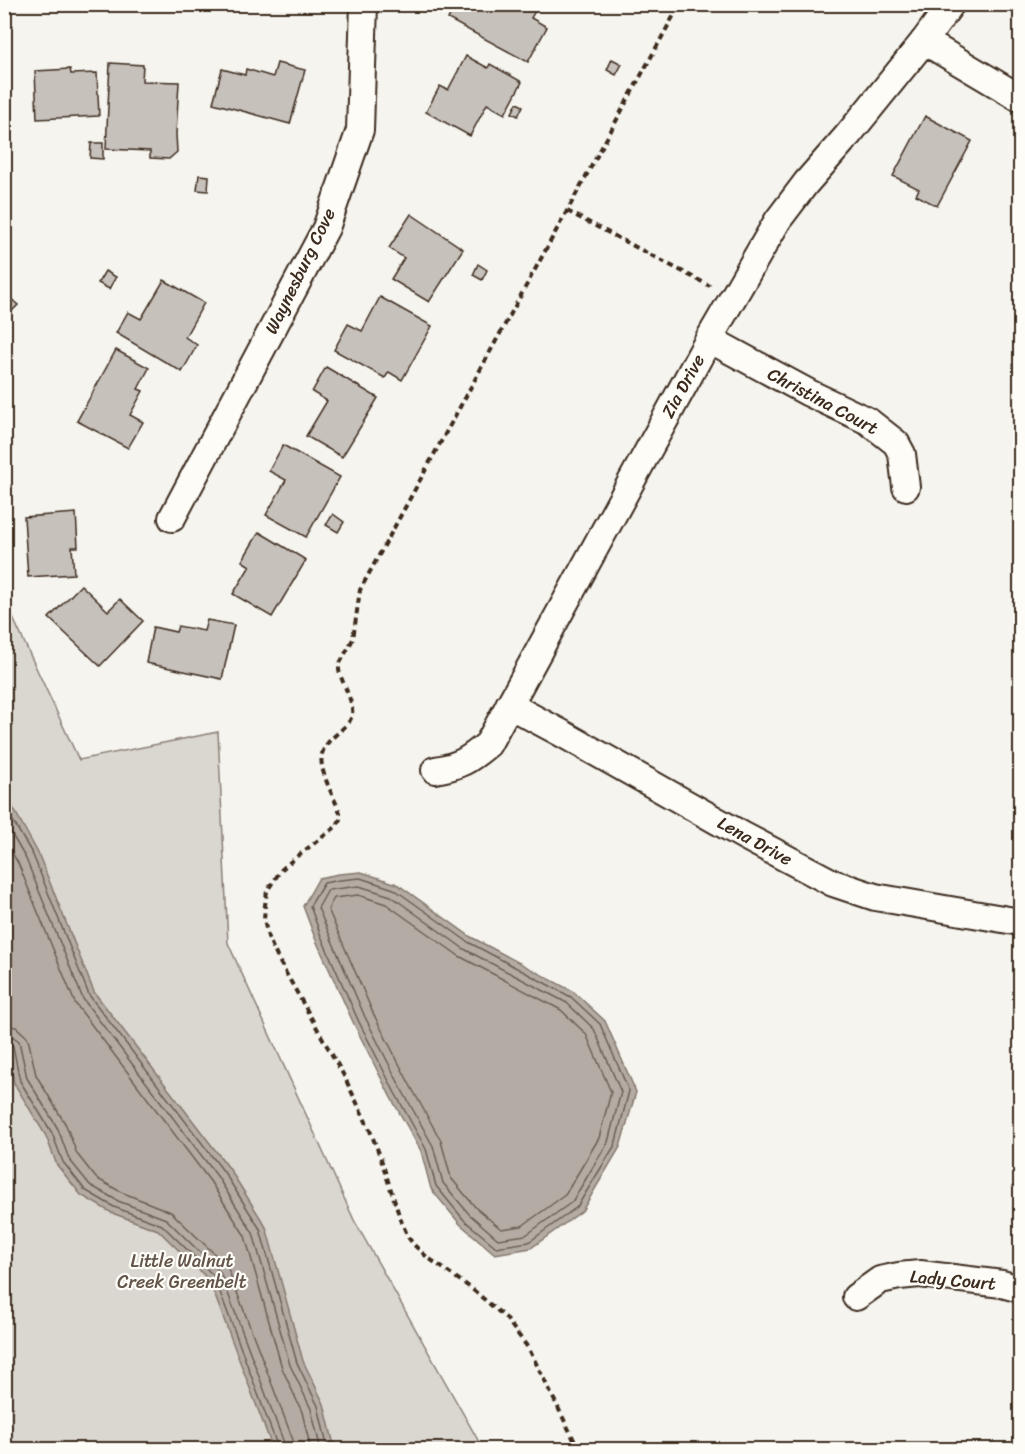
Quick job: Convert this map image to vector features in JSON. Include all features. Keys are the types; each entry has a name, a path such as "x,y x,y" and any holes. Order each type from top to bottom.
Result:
{"street":[{"name":"Waynesburg Cove","path":"172,518 326,228 360,129 364,4"},
{"name":"Zia Drive","path":"435,770 453,767 471,759 488,744 709,339 778,220 924,41 951,4"},
{"path":"924,41 1020,98"},
{"name":"Christina Court","path":"709,339 808,393 868,422 896,443 902,454 906,488"},
{"name":"Lena Drive","path":"509,705 833,883 875,897 1020,922"},
{"name":"Lady Court","path":"856,1297 880,1280 920,1274 1002,1284 1020,1289"}],"path":[{"path":"579,1449 529,1349 505,1317 472,1289 427,1257 408,1237 369,1128 336,1060 278,960 268,938 264,920 264,905 267,891 281,870 337,826 340,819 340,813 321,768 321,759 328,742 352,718 352,706 339,665 353,639 360,590 680,4"},
{"path":"567,211 715,288"}],"green space":[{"name":"Little Walnut Creek Greenbelt","path":"4,595 79,760 218,732 228,943 354,1220 483,1449 5,1449"}],"water":[{"path":"5,793 38,853 94,992 229,1168 266,1227 303,1361 324,1404 335,1449 273,1449 209,1280 158,1230 112,1213 81,1195 57,1165 46,1136 14,1083 6,1042"},
{"path":"361,872 397,884 471,937 574,992 605,1021 636,1092 620,1147 582,1211 531,1248 495,1254 460,1224 431,1189 421,1151 353,1022 315,938 303,906 319,878"}],"building":[{"path":"456,4 539,4 531,18 547,27 528,62 448,19"},
{"path":"466,56 488,68 490,64 522,82 505,114 487,104 470,136 426,112 440,86 448,90"},
{"path":"612,59 622,64 616,75 607,70"},
{"path":"110,63 143,65 142,81 179,82 177,152 169,159 150,158 150,151 106,149"},
{"path":"277,63 305,70 290,124 213,103 222,69 245,75 246,69 273,77"},
{"path":"70,69 71,74 97,73 99,116 37,119 35,71"},
{"path":"517,103 523,106 518,116 512,113"},
{"path":"925,116 972,141 937,206 916,195 919,189 893,176"},
{"path":"91,143 103,143 103,159 90,158"},
{"path":"199,175 209,176 208,191 197,190"},
{"path":"411,214 463,249 429,302 391,279 404,258 389,248"},
{"path":"478,264 487,270 482,280 473,275"},
{"path":"105,271 116,277 109,289 98,283"},
{"path":"164,280 204,303 185,337 197,345 182,372 116,333 128,312 141,319"},
{"path":"8,296 18,305 11,312 4,305 4,300"},
{"path":"380,297 432,326 402,380 389,372 385,378 334,350 348,324 362,331"},
{"path":"116,350 149,368 138,389 143,391 130,415 143,422 128,448 77,421"},
{"path":"326,367 378,398 342,457 306,436 327,401 312,392"},
{"path":"283,445 340,477 306,537 266,515 286,480 269,471"},
{"path":"76,513 78,547 72,547 74,574 28,577 24,517"},
{"path":"333,514 344,522 338,532 326,525"},
{"path":"259,532 306,560 272,617 233,594 250,566 242,561"},
{"path":"81,585 108,611 120,599 143,621 100,666 49,618"},
{"path":"207,620 234,625 222,679 146,663 153,627 176,632 178,626 204,631"}]}
